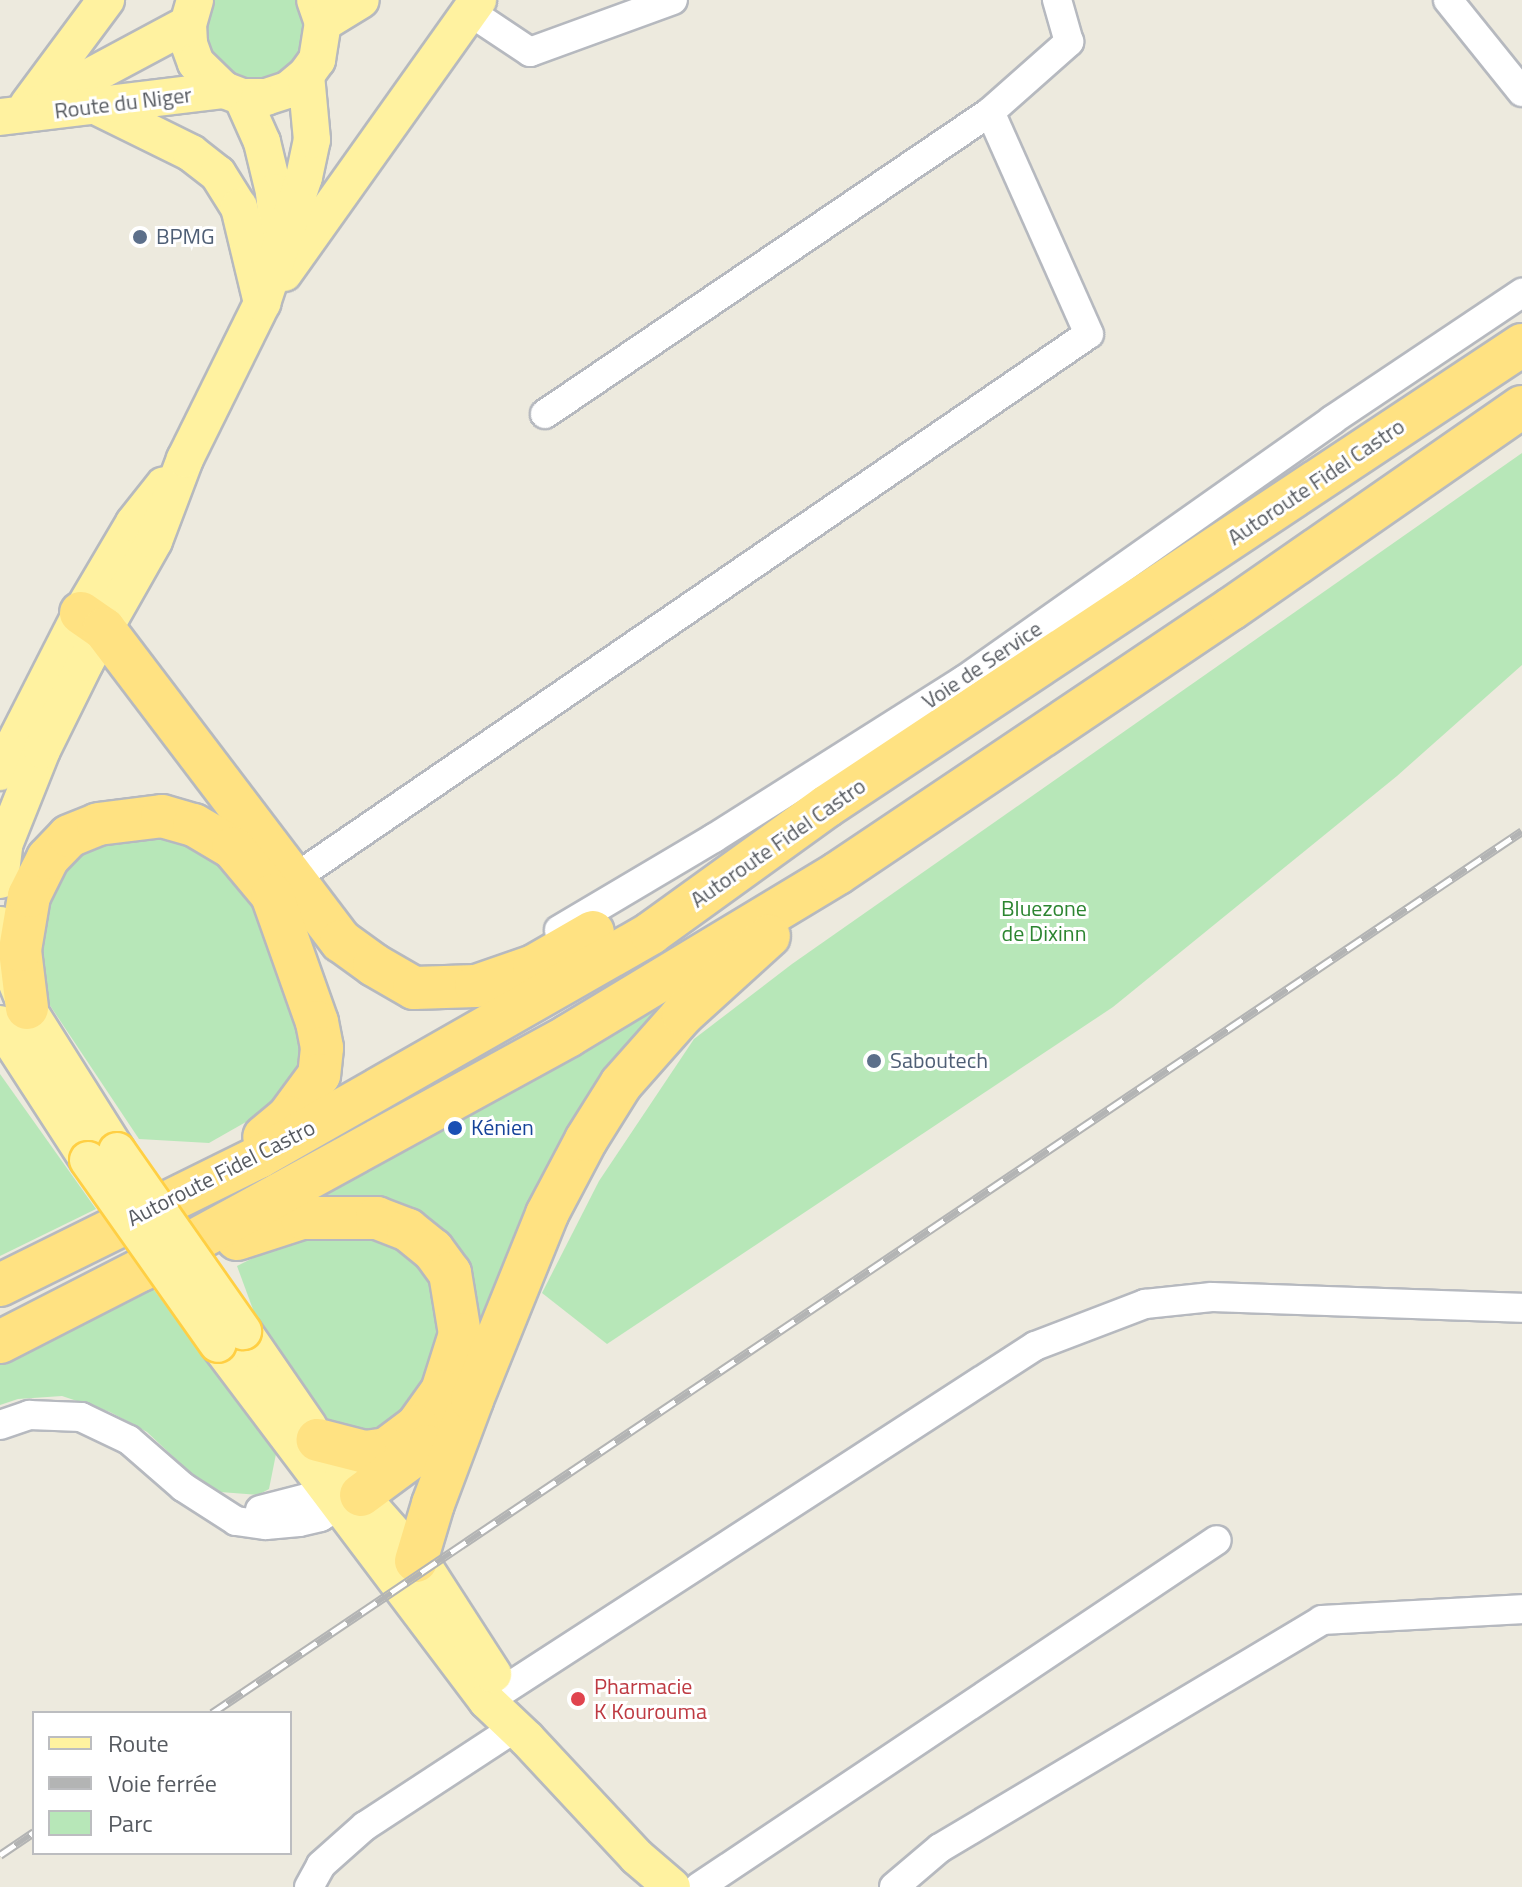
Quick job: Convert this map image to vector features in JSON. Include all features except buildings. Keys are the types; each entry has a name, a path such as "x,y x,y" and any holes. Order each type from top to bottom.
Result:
{"highway":[{"name":"Autoroute Fidel Castro","path":"0,1285 259,1157 651,933 827,806 1522,345"},
{"name":"Autoroute Fidel Castro","path":"0,1342 141,1270 568,1036 838,873 1231,609 1522,407"},
{"path":"93,621 341,941 414,988 476,986 534,966 827,806"},
{"path":"13,1016 29,896 48,858 69,836 98,824 162,816 194,825 233,848 272,895 317,1022 322,1048 319,1075 302,1101 288,1117 208,1182"},
{"path":"416,1561 433,1504 472,1400 547,1214 621,1084 683,1014 838,873"},
{"path":"141,1270 302,1218 377,1218 408,1230 433,1250 450,1273 460,1334 442,1391 417,1426 387,1449 343,1492"},
{"path":"343,1492 418,1455 472,1400"},
{"path":"318,1440 365,1452 387,1449"}],"main road":[{"path":"11,116 106,0"},
{"path":"0,772 93,621 154,541 185,459 262,303 304,177 312,140 306,75 322,42 319,12 361,0"},
{"path":"262,303 474,6"},
{"path":"191,12 189,44 196,63 233,94 262,142 274,192 280,251"},
{"name":"Route du Niger","path":"11,116 191,12"},
{"name":"Route du Niger","path":"11,116 233,94 277,94 306,75"},
{"path":"100,108 191,153 218,174 239,207 262,303"},
{"path":"0,880 4,845 93,621"},
{"path":"0,925 13,1016 103,1155 230,1337 521,1734 637,1857 672,1887"},
{"path":"230,1337 318,1440 343,1492 426,1570 495,1695"}],"street":[{"path":"474,6 530,52 673,0"},
{"path":"545,414 990,112 1069,42 1057,0"},
{"path":"1448,0 1522,92"},
{"path":"295,878 1089,334 990,112"},
{"name":"Voie de Service","path":"414,988 488,969 520,953 714,838 964,680 1332,420 1522,293"},
{"path":"495,1695 1035,1346 1145,1304 1212,1297 1522,1308"},
{"path":"0,1425 29,1415 81,1417 129,1440 183,1487 219,1510 283,1507 343,1492"},
{"path":"699,1887 1217,1540"},
{"path":"894,1887 940,1848 1322,1620 1522,1609"},
{"path":"309,1887 321,1865 365,1826 521,1734"}],"green space":[{"path":"199,0 307,0 315,37 277,86 217,79 194,12"},
{"name":"Bluezone de Dixinn","path":"1522,453 1522,665 1397,776 1113,1007 607,1344 542,1293 599,1181 694,1039 792,964"},
{"path":"146,828 214,853 264,919 302,1022 296,1075 274,1106 209,1143 139,1139 31,977 32,905 77,848"},
{"path":"714,957 462,1365 445,1242 258,1216"},
{"path":"0,1074 96,1209 0,1256"},
{"path":"361,1227 409,1242 430,1270 441,1304 438,1342 424,1381 400,1416 367,1436 346,1434 312,1407 258,1323 237,1266 289,1240"},
{"path":"152,1287 276,1454 269,1489 258,1495 220,1492 199,1481 147,1432 110,1412 62,1396 18,1399 0,1405 0,1362"}],"railway":[{"path":"215,1711 1522,831"},
{"path":"0,1855 32,1833"}],"place":[{"name":"BPMG","path":"140,237"},
{"name":"Saboutech","path":"874,1061"},
{"name":"Kénien","path":"455,1128"},
{"name":"Pharmacie K Kourouma","path":"578,1699"}]}
